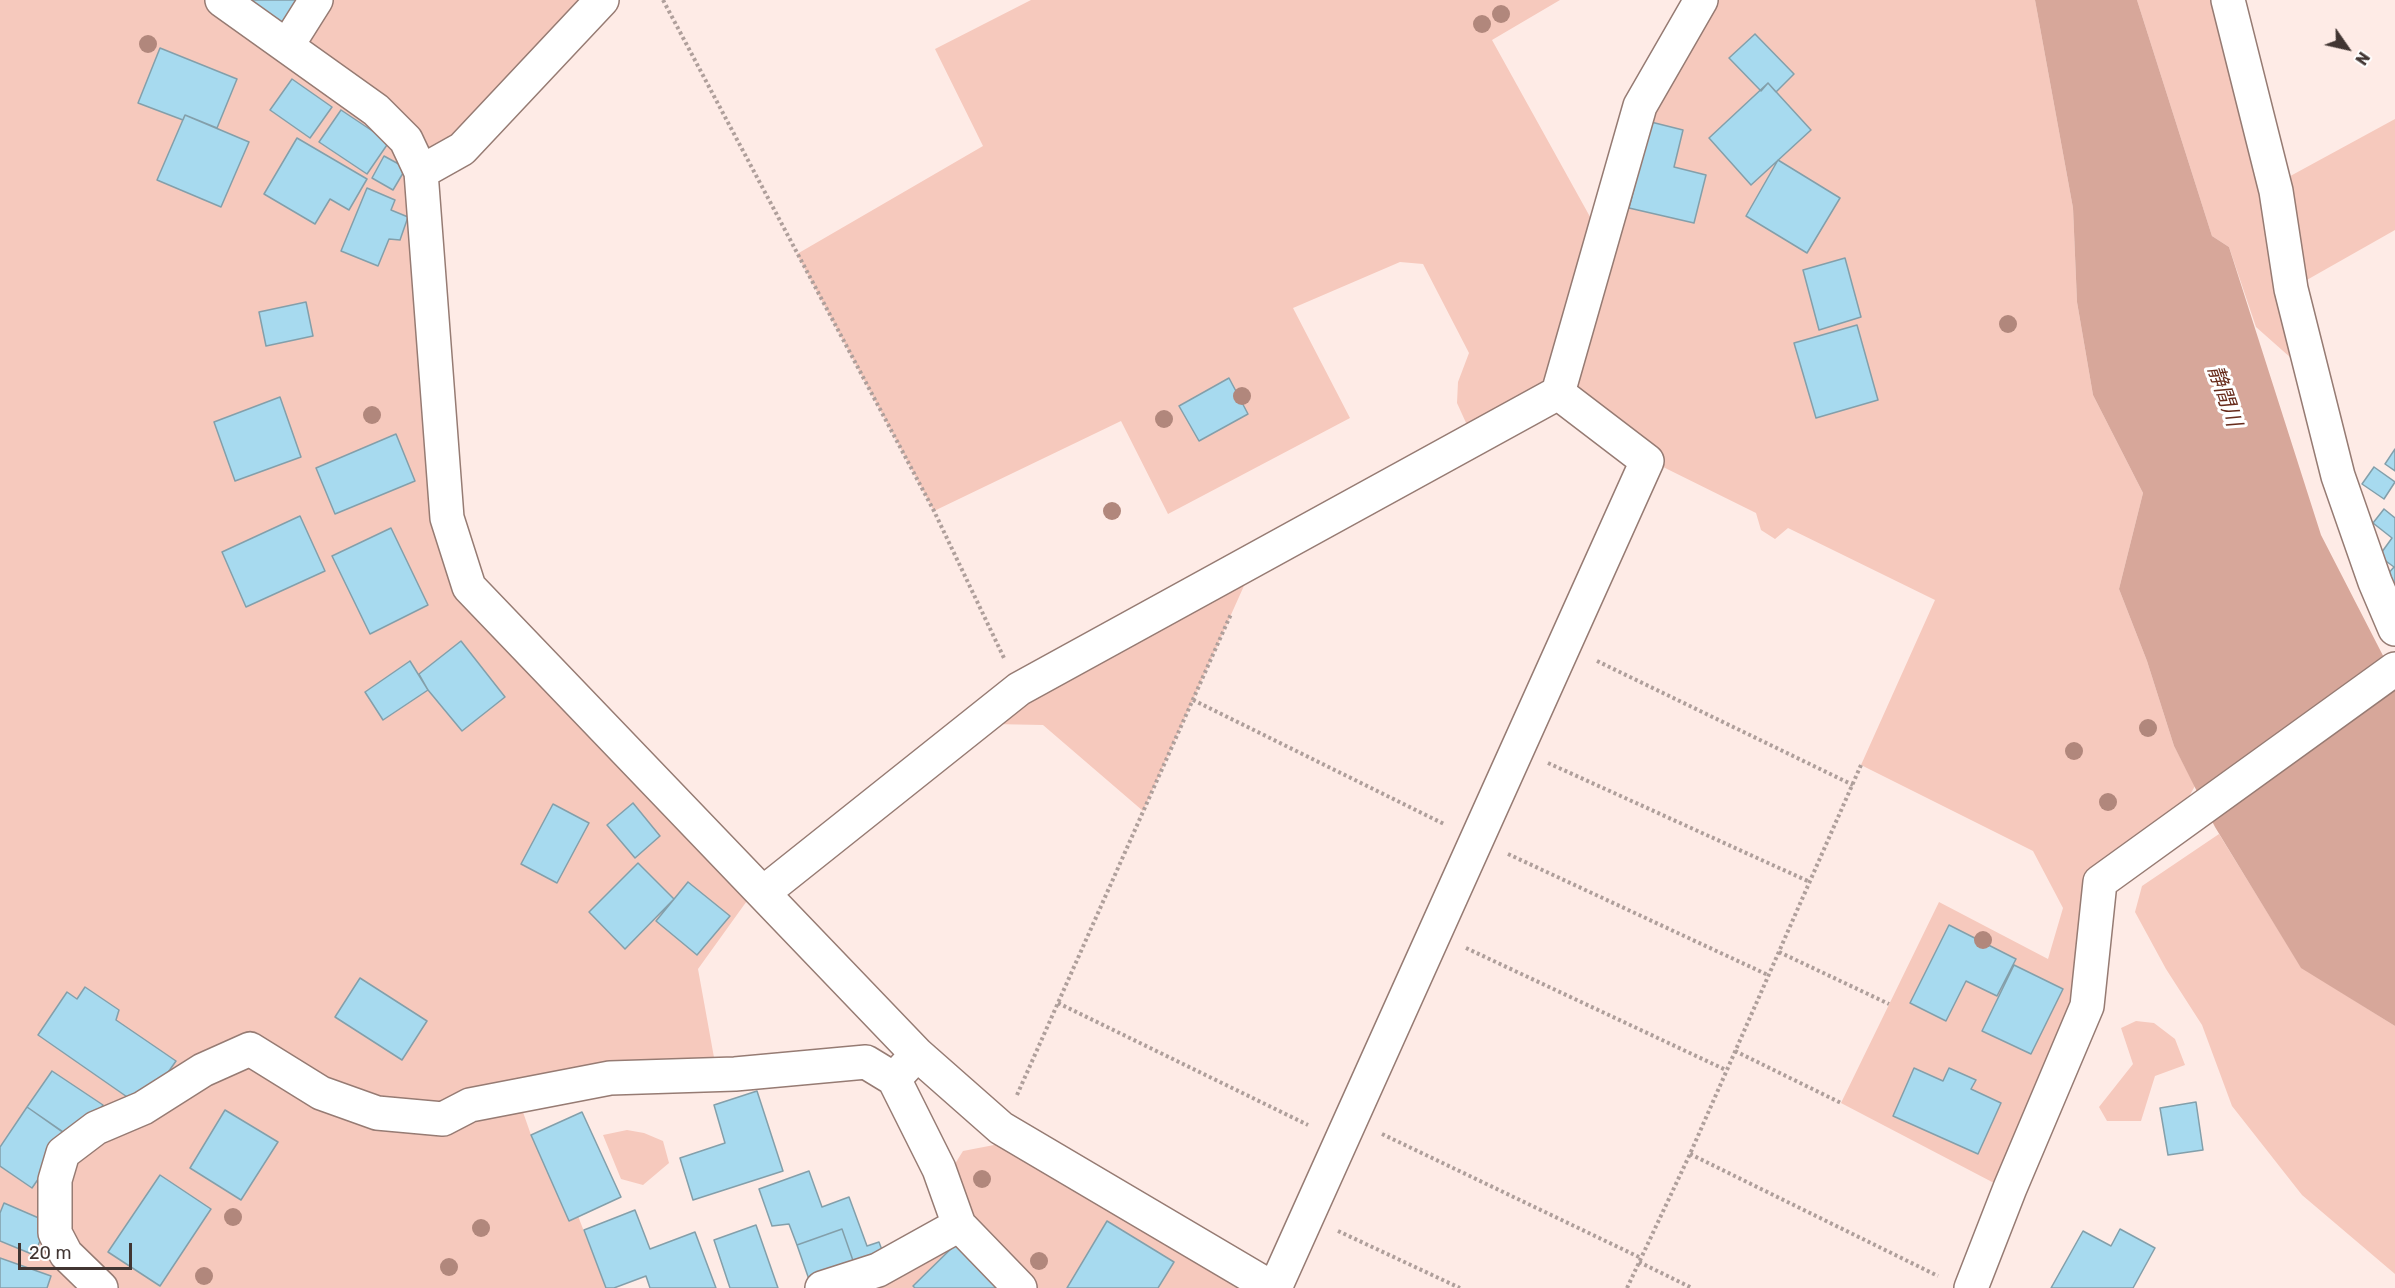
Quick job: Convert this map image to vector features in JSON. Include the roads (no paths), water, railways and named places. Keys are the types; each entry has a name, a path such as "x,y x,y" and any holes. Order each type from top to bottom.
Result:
{"street":[{"path":"222,0 376,110 406,140 421,172 447,518 469,586 917,1054 1001,1128 1273,1288 1346,1131 1647,461 1558,393"},
{"path":"287,46 316,0"},
{"path":"421,172 462,149 602,0"},
{"path":"763,893 1019,688 1558,393 1640,106 1701,0"},
{"path":"2228,0 2276,191 2291,289 2338,476 2375,582 2395,629"},
{"path":"1958,1284 2010,1188 2087,1006 2100,882 2395,669"},
{"path":"101,1288 66,1254 55,1233 55,1180 63,1153 96,1128 143,1108 202,1070 249,1050 321,1093 377,1113 443,1119 470,1105 609,1078 735,1074 867,1062 894,1079 939,1169 959,1225 1020,1288"},
{"path":"894,1079 917,1054"},
{"path":"822,1288 878,1270 959,1225"}],"water":[{"name":"静間川","path":"2035,0 2137,0 2212,236 2229,247 2321,535 2395,679 2395,1026 2301,968 2215,827 2174,746 2147,661 2119,589 2143,493 2093,395 2077,302 2073,208"}]}
